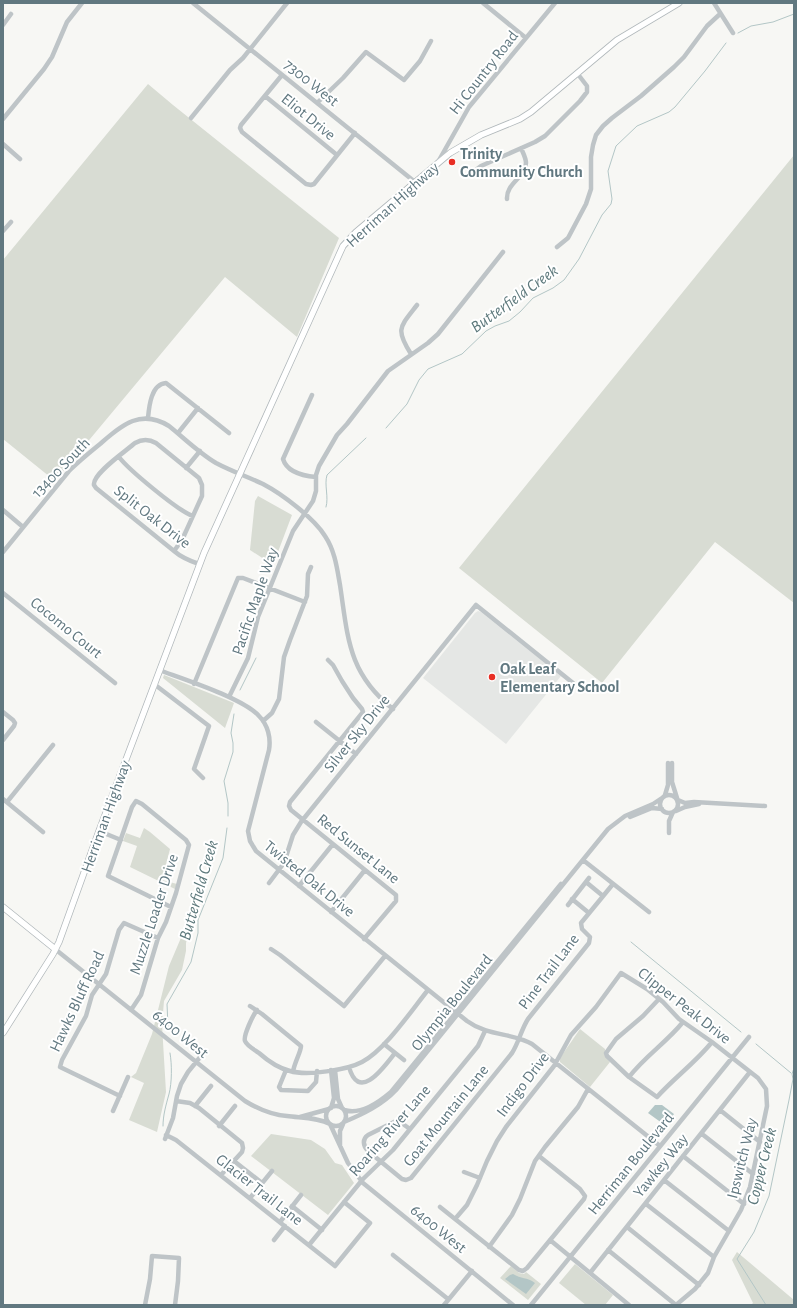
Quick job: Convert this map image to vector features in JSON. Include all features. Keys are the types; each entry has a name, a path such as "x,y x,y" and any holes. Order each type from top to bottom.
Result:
{"main road":[{"name":"Herriman Highway","path":"3,1033 55,949 199,564 343,246 356,232 438,162 472,139 528,114 623,36 679,3"},
{"path":"3,907 55,949"}],"street":[{"path":"3,119 44,69 52,57 67,22 82,3"},
{"name":"7300 West","path":"193,3 415,182"},
{"path":"191,118 232,68 241,60 287,3"},
{"path":"483,3 526,38"},
{"name":"Hi Country Road","path":"438,162 469,107 555,3"},
{"path":"714,3 733,33"},
{"path":"3,25 11,14"},
{"path":"557,248 568,238 586,204 591,189 593,145 596,135 612,118 642,96 674,67 707,26 720,14"},
{"path":"317,103 343,78 366,52 404,80 420,61 431,41"},
{"path":"473,172 481,166 545,136 587,92 587,86 577,73"},
{"path":"282,75 242,125 240,130 306,184 310,185 315,182 355,133"},
{"name":"Eliot Drive","path":"265,96 337,155"},
{"path":"3,144 20,159"},
{"path":"507,199 508,190 526,166 526,160 521,148"},
{"path":"4,228 11,222"},
{"name":"Pacific Maple Way","path":"229,697 248,658 258,617 293,531 314,498 316,491 316,477 319,466 337,436 381,378 388,371 428,343 438,334 503,252"},
{"path":"411,354 403,342 401,331 403,323 417,305"},
{"path":"229,433 169,384 164,383 160,385 149,404 148,418 164,422 217,463 275,491 304,514 322,531 334,555 349,644 356,665 380,698 393,709"},
{"path":"312,395 283,459 285,464 297,473 305,476 316,477"},
{"path":"178,433 198,408"},
{"name":"13400 South","path":"3,552 65,475 81,460 123,425 136,419 148,418"},
{"path":"174,552 180,543 193,516 202,496 203,488 198,478 156,443 148,440 135,443 119,457 127,466 181,510 193,516"},
{"path":"186,468 200,451"},
{"name":"Split Oak Drive","path":"119,457 98,475 93,484 174,552 199,564"},
{"path":"3,510 23,527"},
{"path":"263,721 272,713 278,702 282,668 286,651 308,593 308,574 311,567"},
{"path":"194,684 236,580 243,578 305,602"},
{"name":"Cocomo Court","path":"3,592 115,683"},
{"name":"Silver Sky Drive","path":"269,884 288,855 294,835 303,820 476,605 573,683"},
{"name":"Red Sunset Lane","path":"328,660 333,665 342,681 363,711 290,803 290,809 395,894 396,901 364,939"},
{"name":"Twisted Oak Drive","path":"159,670 229,697 251,708 263,721 268,731 269,746 249,827 248,834 254,849 385,956 474,1026 485,1031 519,1038 532,1044 660,1146"},
{"path":"154,684 209,726 194,769 194,771 203,778"},
{"path":"3,712 15,723 3,740"},
{"path":"316,722 356,754"},
{"path":"42,832 5,801 53,745"},
{"path":"668,825 678,806 672,782 670,763 668,785 660,804 668,825 669,833"},
{"path":"663,797 671,794 685,803 765,806"},
{"name":"Olympia Boulevard","path":"343,1109 353,1111 363,1109 376,1103 387,1095 457,1013 608,829 620,819 634,811 652,804 663,797"},
{"name":"Muzzle Loader Drive","path":"121,840 132,807 136,801 142,804 188,843 171,907 158,938 141,995 131,1010"},
{"path":"662,810 667,813 674,812 700,803"},
{"name":"Olympia Boulevard","path":"598,841 617,825 633,815 652,808 662,810"},
{"path":"99,831 121,840 108,876 171,907"},
{"path":"299,886 333,844"},
{"path":"583,860 649,912"},
{"path":"331,912 365,870"},
{"path":"568,905 588,880 603,896"},
{"name":"Pine Trail Lane","path":"519,1038 528,1019 590,942 590,936 582,930 581,926 589,913 613,884"},
{"path":"572,900 589,913"},
{"name":"Hawks Bluff Road","path":"120,1096 60,1067 62,1060 86,1016 92,995 106,974 116,939 124,923 158,938"},
{"name":"6400 West","path":"55,949 240,1098 255,1107 276,1114 318,1120 330,1124 348,1163 361,1181 514,1305"},
{"path":"271,950 280,955 344,1006 385,956"},
{"name":"Clipper Peak Drive","path":"621,973 647,989 683,1022 732,1058"},
{"name":"Indigo Drive","path":"456,1219 467,1205 497,1141 506,1126 556,1063 571,1035 596,1007 621,973"},
{"path":"257,1010 247,1031 245,1041 270,1062 286,1070 293,1072 317,1072 349,1067 368,1059 384,1044 428,990"},
{"path":"659,999 643,1016 616,1039 606,1053 629,1077 657,1097 701,1055 712,1042"},
{"path":"250,1006 301,1046 293,1072"},
{"name":"Olympia Boulevard","path":"344,1122 375,1107 393,1094 457,1013"},
{"path":"629,1077 642,1061 667,1040 683,1022"},
{"name":"Roaring River Lane","path":"309,1245 361,1181 391,1152 480,1044 485,1031"},
{"name":"Goat Mountain Lane","path":"382,1161 404,1180 410,1179 512,1053 519,1038"},
{"name":"Herriman Boulevard","path":"531,1305 571,1258 660,1146 749,1038"},
{"path":"384,1044 404,1060"},
{"path":"349,1067 353,1078 365,1083 379,1073 395,1053"},
{"path":"201,1056 182,1081 176,1101 190,1103 195,1106 242,1143 242,1152 221,1175"},
{"name":"Ipswitch Way","path":"676,1305 688,1296 708,1273 714,1257 737,1219 744,1204 753,1174 767,1106 767,1095 763,1084 732,1058"},
{"path":"286,1070 279,1086 282,1091 308,1091 317,1081 317,1072"},
{"path":"333,1070 338,1096 346,1115 340,1131 340,1146"},
{"path":"333,1070 334,1098 326,1117 330,1124 338,1126 344,1122"},
{"name":"Yawkey Way","path":"590,1273 750,1072"},
{"path":"113,1111 128,1077"},
{"path":"195,1106 212,1086"},
{"path":"489,1246 512,1215 520,1199 531,1169 539,1156 578,1106 588,1089"},
{"name":"Glacier Trail Lane","path":"176,1101 173,1118 165,1137 176,1140 335,1266 370,1222 344,1202"},
{"path":"220,1126 235,1106"},
{"path":"331,1108 337,1106 343,1109"},
{"name":"6400 West","path":"300,1117 305,1114 331,1108"},
{"path":"720,1110 760,1142"},
{"path":"382,1161 366,1149 364,1142 367,1136 396,1120 410,1129"},
{"path":"702,1134 753,1174"},
{"path":"440,1207 519,1270 523,1271 585,1196 580,1189 539,1156"},
{"path":"683,1156 744,1204"},
{"path":"234,1161 262,1183"},
{"path":"250,1198 272,1171"},
{"path":"464,1172 480,1178"},
{"path":"664,1180 729,1231"},
{"path":"280,1222 301,1195"},
{"path":"646,1204 714,1257"},
{"path":"292,1206 322,1230"},
{"path":"274,1240 285,1226"},
{"path":"627,1227 699,1284"},
{"path":"550,1240 629,1305"},
{"path":"608,1250 676,1305"},
{"path":"393,1255 448,1299"},
{"path":"145,1305 150,1279 152,1256 179,1258 175,1305"},
{"path":"444,1305 472,1271"}],"shaded area":[{"path":"148,84 339,238 297,337 225,277 55,481 3,439 3,260"},
{"path":"794,155 794,603 715,542 602,683 459,568"},
{"path":"258,496 292,515 273,565 250,550 255,501"},
{"name":"Oak Leaf Elementary School","path":"478,611 561,676 506,744 423,678"},
{"path":"164,675 234,703 225,728 163,678"},
{"path":"144,828 170,849 162,880 177,884 175,889 130,867 137,846 123,841 126,833 140,838"},
{"path":"183,933 188,935 182,970 164,1001 162,1025 166,1092 157,1132 129,1120 144,1083 131,1077 136,1073 152,1034 169,966"},
{"path":"580,1029 605,1049 605,1056 610,1062 590,1087 560,1062 560,1058"},
{"path":"655,1105 662,1105 674,1114 666,1126 648,1113"},
{"path":"271,1134 311,1140 325,1149 335,1163 342,1165 354,1183 328,1215 251,1156"},
{"path":"737,1252 794,1300 794,1305 751,1305 753,1303 732,1260"},
{"path":"575,1264 613,1295 605,1305 586,1305 559,1283"},
{"path":"511,1266 519,1273 524,1274 526,1272 541,1284 528,1300 500,1278"},
{"path":"513,1274 535,1283 526,1294 505,1279"}],"waterway":[{"name":"Butterfield Creek","path":"738,33 751,26 773,22 794,14"},
{"name":"Butterfield Creek","path":"386,428 407,404 419,380 428,369 462,354 486,331 509,321 533,298 553,288 564,280 579,259 602,215 611,204 612,199 608,171 616,146 637,126 669,112 675,107 726,43"},
{"name":"Butterfield Creek","path":"326,507 327,475 366,438"},
{"name":"Butterfield Creek","path":"240,690 256,658"},
{"name":"Butterfield Creek","path":"228,816 228,803 224,781 233,752 231,733 234,714"},
{"name":"Butterfield Creek","path":"168,1026 167,1004 191,962 198,933 198,920 223,858 227,828"},
{"path":"631,942 741,1032"},
{"path":"756,1044 791,1073"},
{"name":"Butterfield Creek","path":"163,1126 164,1114 171,1084 170,1053"},
{"name":"Copper Creek","path":"766,1305 737,1259 754,1232 769,1196 789,1100 794,1068"}],"place":[{"name":"Trinity Community Church","path":"452,162"},
{"name":"Oak Leaf Elementary School","path":"492,677"}]}
